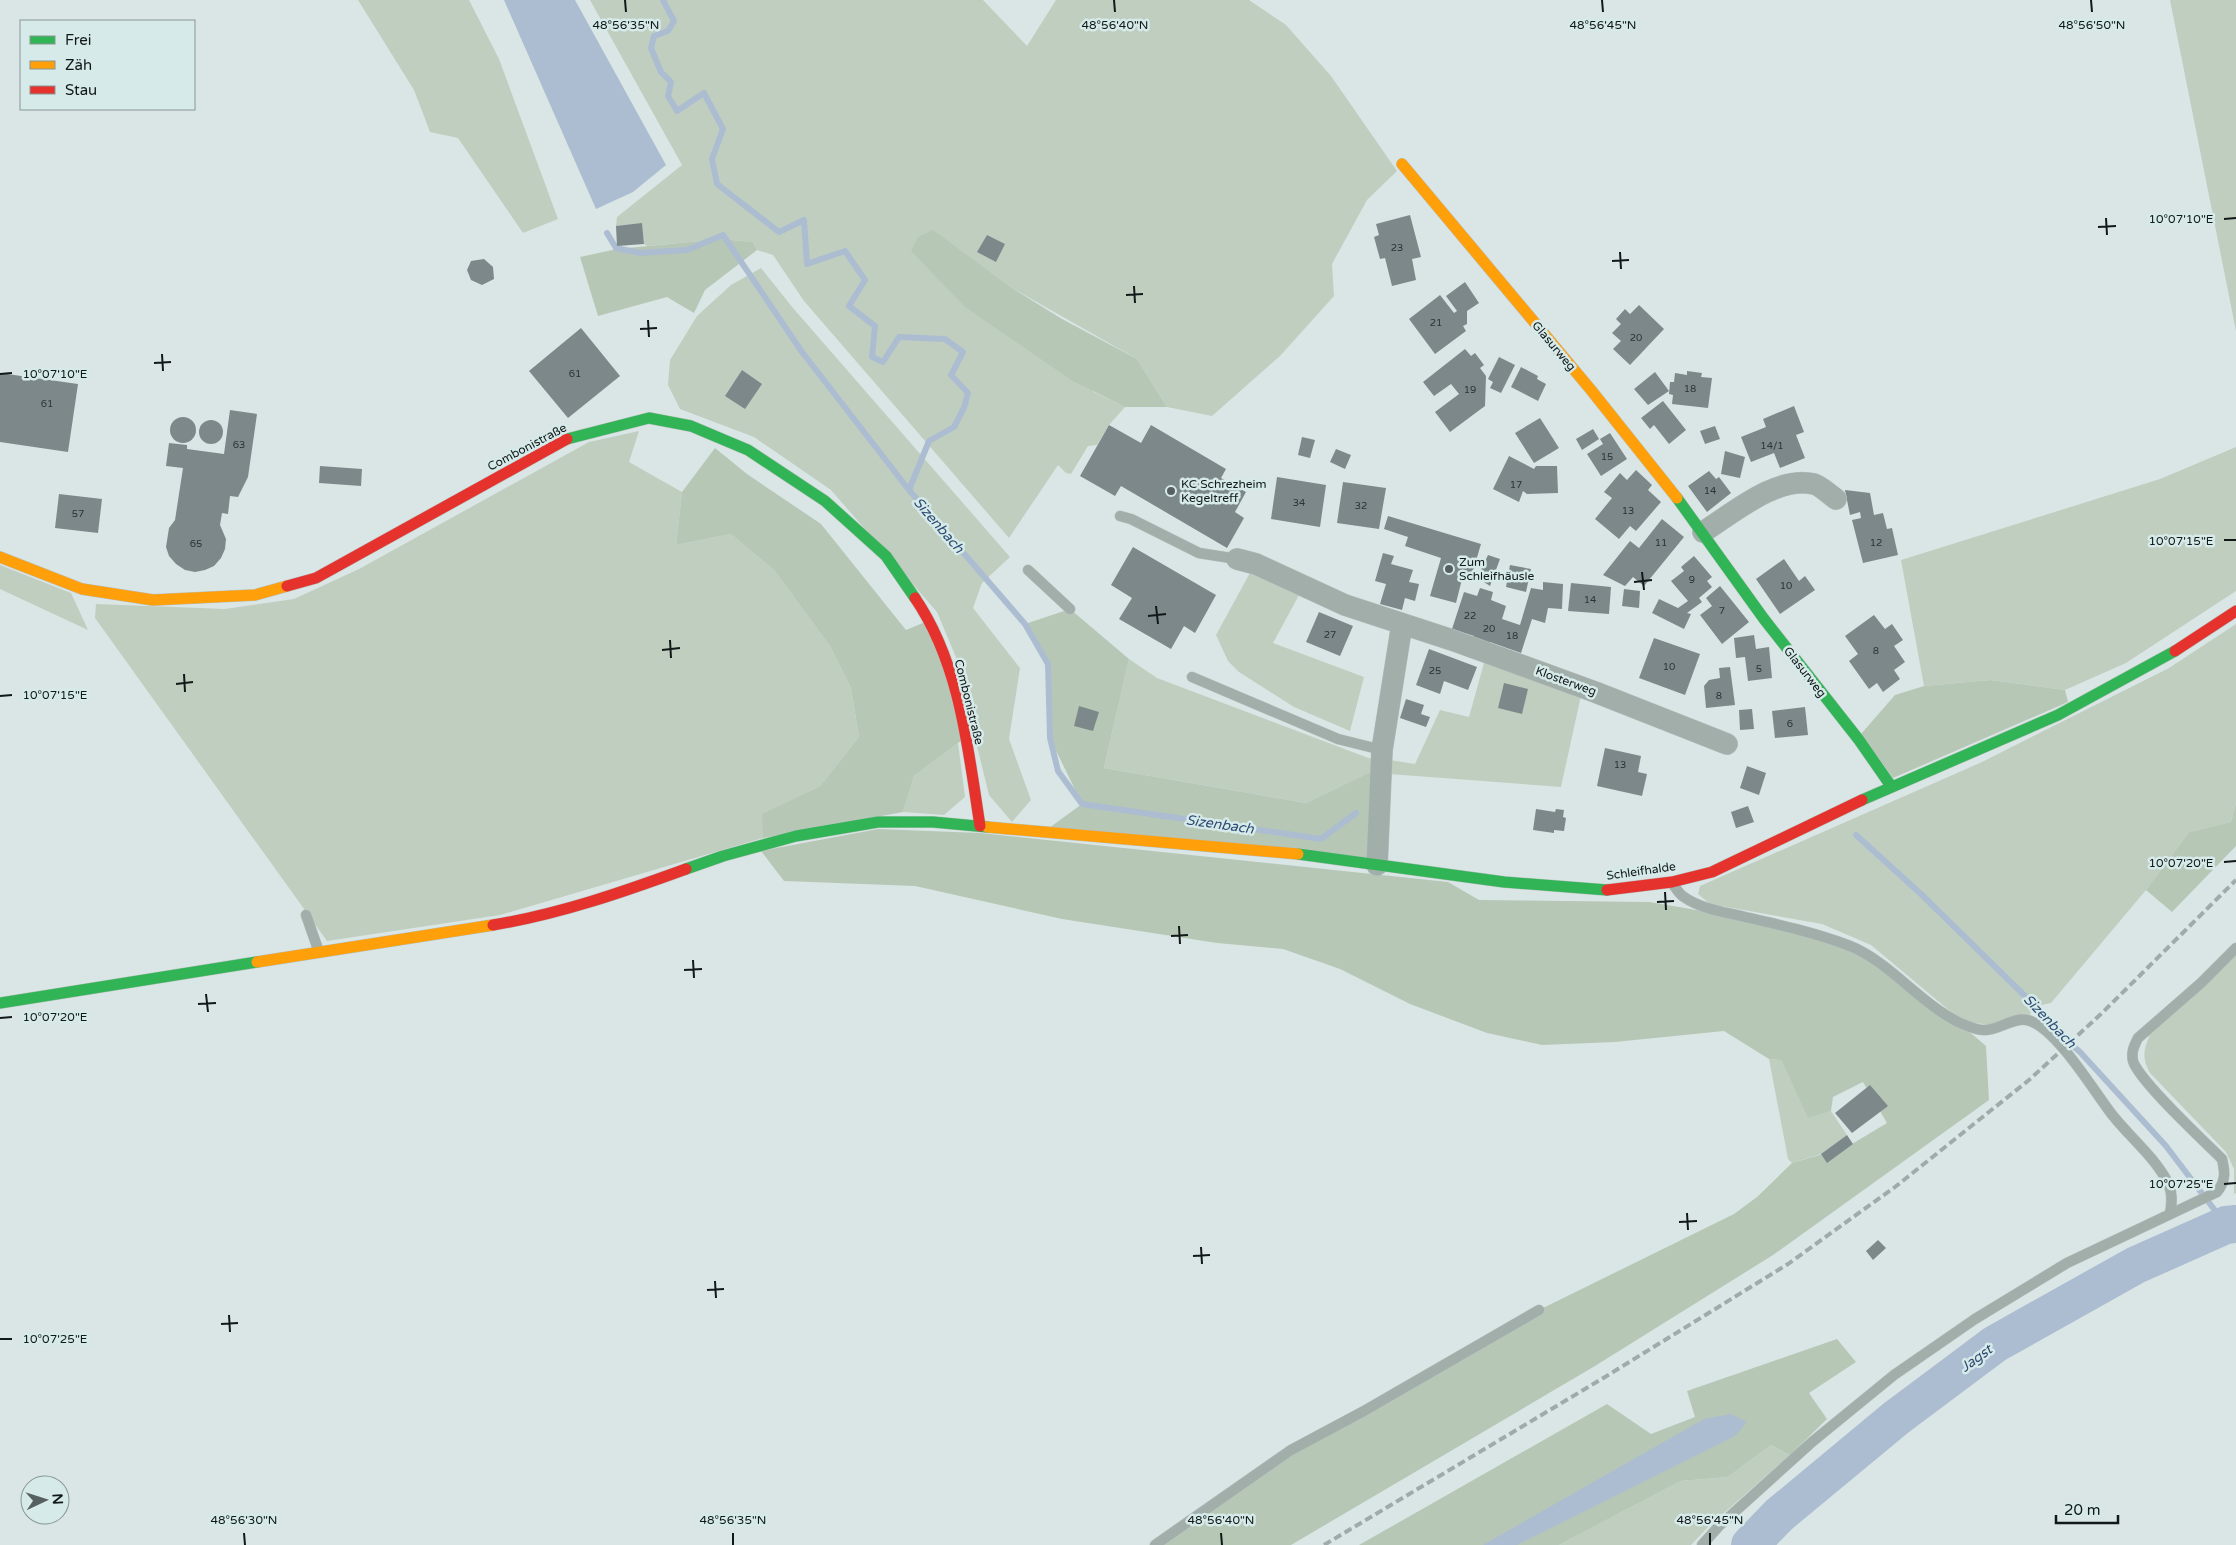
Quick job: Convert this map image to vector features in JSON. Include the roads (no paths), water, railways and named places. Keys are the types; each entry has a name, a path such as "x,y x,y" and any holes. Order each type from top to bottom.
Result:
{"main road":[{"name":"Glasurweg","path":"1402,164 1591,390 1702,532 1764,619 1859,740 1891,786"},
{"name":"Combonistraße","path":"0,557 82,589 153,600 255,595 316,578 566,439 649,418 690,426 748,450 802,485 825,501 886,556 930,620 951,676 966,737 980,826"},
{"name":"Schleifhalde","path":"0,1003 528,919 605,898 724,856 796,836 878,822 933,822 1273,851 1504,882 1605,890 1672,882 1712,872 1891,786 2058,716 2184,646 2236,611"}],"street":[{"path":"1702,532 1769,491 1783,486 1798,483 1815,484 1836,499"},
{"name":"Klosterweg","path":"1237,559 1256,564 1345,605 1595,692 1727,744"},
{"path":"1377,865 1382,750 1402,624"}],"lane":[{"path":"1120,516 1131,519 1198,553 1237,559"},
{"path":"1028,570 1070,609"},
{"path":"1192,677 1338,739 1382,750"},
{"path":"1672,882 1682,896 1692,902 1812,933 1853,947 1878,963 1930,1004 1959,1023 1984,1031 2019,1020 2028,1020 2036,1025 2072,1058 2114,1117 2152,1159 2168,1182 2173,1199 2170,1214"},
{"path":"306,915 319,953"},
{"path":"1702,1545 1719,1526 1812,1442 1894,1375 1975,1320 2067,1263 2211,1196 2223,1185 2225,1174 2222,1159 2153,1089 2134,1062 2132,1051 2138,1038 2201,983 2236,948"},
{"path":"1155,1545 1291,1450 1364,1411 1539,1310"}],"water":[{"path":"504,0 575,0 666,165 633,192 596,209"},
{"path":"1731,1414 1747,1422 1735,1436 1517,1545 1483,1545 1704,1419"}],"waterway":[{"name":"Sizenbach","path":"663,0 674,21 668,31 654,36 651,48 661,72 671,82 668,96 677,111 704,93 723,129 712,159 717,184 779,232 804,220 807,264 845,251 865,280 849,306 875,326 872,357 883,362 899,337 945,339 963,352 951,375 968,393 964,408 954,427 929,441 909,490 1025,624 1048,664 1050,738 1058,771 1082,804 1321,839 1356,813"},
{"path":"607,233 616,248 640,253 687,250 723,235 802,352 909,490"},
{"name":"Sizenbach","path":"1856,835 1921,894 2029,1000 2057,1032 2080,1052 2166,1146 2226,1225"},
{"name":"Jagst","path":"1750,1545 1779,1515 1896,1418 1995,1344 2136,1265 2226,1225 2236,1224"}],"railway":[{"path":"1324,1545 1605,1377 1788,1264 1895,1187 2029,1080 2101,1014 2236,880"}],"place":[{"name":"KC Schrezheim Kegeltreff","path":"1171,491"},
{"name":"Zum Schleifhäusle","path":"1449,569"}]}
